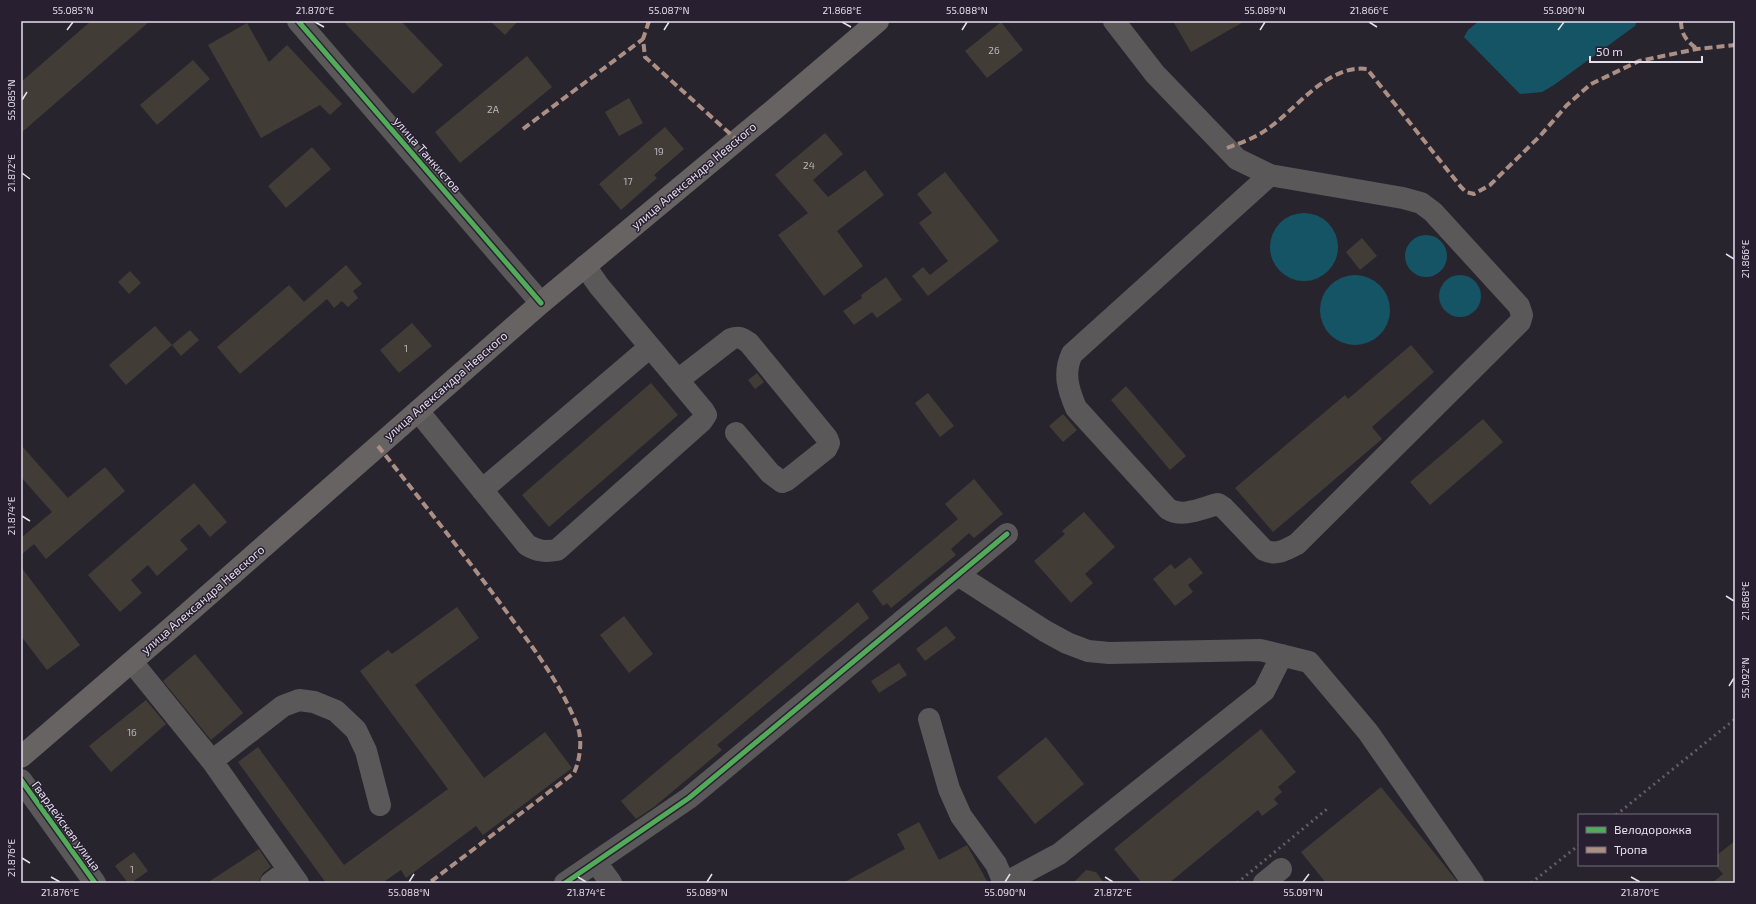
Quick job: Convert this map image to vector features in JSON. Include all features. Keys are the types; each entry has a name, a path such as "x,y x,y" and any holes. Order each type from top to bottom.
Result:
{"main road":[{"name":"улица Александра Невского","path":"21,757 132,662 541,303 878,21"}],"street":[{"name":"улица Танкистов","path":"298,21 541,303"},
{"path":"1114,21 1155,74 1237,159 1270,174 1403,198 1421,204 1433,212 1515,299 1522,315 1520,322 1297,544 1278,552 1269,553 1264,550 1224,508 1218,504 1183,513 1174,513 1168,509 1076,408 1070,394 1067,380 1067,364 1072,354 1270,174"},
{"path":"418,411 527,545 534,549 546,552 557,550 702,421 706,415 599,286 585,266"},
{"path":"678,380 731,339 737,337 743,338 749,343 828,438 829,443 826,449 787,480 782,482 770,473 736,433"},
{"path":"482,490 650,347"},
{"path":"565,883 689,798 1007,534"},
{"path":"958,575 1045,631 1067,643 1088,651 1109,653 1260,650 1309,662 1368,732 1474,883"},
{"path":"929,719 949,789 961,816 996,864 1004,883 1029,878 1264,691 1282,655"},
{"path":"132,662 212,761 293,876 272,883"},
{"path":"212,761 283,706 300,700 314,702 336,712 356,730 366,750 380,805"},
{"name":"Гвардейская улица","path":"21,780 95,883"},
{"path":"596,862 611,883"},
{"path":"1264,883 1280,869"}],"water":[{"path":"1479,21 1637,21 1635,26 1554,85 1542,92 1520,94 1464,37 1468,30"},
{"path":"1304,213 1317,216 1328,223 1335,234 1338,247 1335,260 1328,271 1317,278 1304,281 1291,278 1280,271 1273,260 1270,247 1273,234 1280,223 1291,216"},
{"path":"1426,235 1441,241 1447,256 1441,271 1426,277 1411,271 1405,256 1411,241"},
{"path":"1355,275 1374,281 1384,291 1390,310 1384,329 1374,339 1355,345 1336,339 1326,329 1320,310 1326,291 1336,281"},
{"path":"1460,275 1475,281 1481,296 1475,311 1460,317 1445,311 1439,296 1445,281"}],"building":[{"path":"91,21 150,21 21,133 21,82"},
{"path":"343,21 401,21 443,65 413,94"},
{"path":"490,21 518,21 505,35"},
{"path":"1173,21 1245,21 1191,52"},
{"path":"1001,22 1023,50 987,78 965,51"},
{"path":"247,23 269,62 287,45 342,104 330,115 320,105 261,138 208,45"},
{"path":"527,56 552,87 460,163 435,132"},
{"path":"193,60 210,79 157,125 140,105"},
{"path":"629,98 643,123 619,136 605,112"},
{"path":"665,127 684,149 654,175 657,178 621,210 599,184"},
{"path":"825,133 843,154 813,180 828,197 865,170 884,195 837,231 863,266 824,296 778,235 808,213 775,175"},
{"path":"312,147 331,169 286,208 268,186"},
{"path":"945,172 999,241 928,296 912,276 923,267 930,275 948,261 919,223 932,213 917,194"},
{"path":"1362,238 1377,256 1360,270 1346,252"},
{"path":"346,265 362,284 353,291 358,298 348,307 342,301 334,308 327,299 240,374 217,347 289,285 304,302"},
{"path":"130,271 141,283 129,294 118,282"},
{"path":"886,277 902,300 877,318 872,312 854,325 843,311 862,298 861,295"},
{"path":"412,323 432,346 399,373 380,350"},
{"path":"155,326 172,345 126,385 109,365"},
{"path":"190,330 199,340 181,356 172,345"},
{"path":"1411,345 1434,372 1372,427 1382,439 1273,532 1235,488 1345,395 1348,399"},
{"path":"757,373 764,382 755,389 748,380"},
{"path":"651,383 678,415 549,527 522,495"},
{"path":"1126,386 1186,456 1170,470 1111,400"},
{"path":"928,393 954,426 940,437 915,403"},
{"path":"1063,414 1077,430 1063,442 1049,426"},
{"path":"1483,419 1503,442 1430,505 1410,482"},
{"path":"21,445 68,498 105,467 125,491 46,559 34,544 21,555 21,538 52,512 21,477"},
{"path":"974,479 1003,514 974,538 969,533 951,549 956,555 891,608 887,603 883,606 872,591 958,519 945,504"},
{"path":"194,483 227,522 210,537 199,524 180,540 188,549 157,576 148,565 131,580 142,593 120,612 88,575"},
{"path":"1084,512 1115,547 1085,574 1093,583 1071,603 1034,561 1065,534 1062,531"},
{"path":"1190,557 1203,573 1188,585 1193,592 1175,606 1153,579 1171,564 1175,569"},
{"path":"21,567 80,645 47,670 21,636"},
{"path":"858,602 869,618 717,745 722,750 654,807 636,819 621,801"},
{"path":"457,607 479,638 415,685 484,778 545,732 572,768 483,835 476,826 406,878 401,870 382,883 326,883 238,762 258,747 344,865 448,789 360,671 388,650 392,654"},
{"path":"624,616 653,654 629,673 600,635"},
{"path":"946,626 956,638 925,661 916,649"},
{"path":"195,654 243,713 211,740 163,681"},
{"path":"899,663 907,675 879,693 871,681"},
{"path":"146,700 166,724 111,772 89,746"},
{"path":"1261,729 1296,772 1278,787 1282,792 1274,799 1278,804 1262,816 1258,810 1169,883 1142,883 1114,849"},
{"path":"1046,737 1084,784 1035,824 997,777"},
{"path":"1381,787 1458,883 1326,883 1301,852"},
{"path":"919,822 939,860 967,845 988,883 843,883 905,849 897,834"},
{"path":"1735,841 1735,883 1712,883 1723,874 1717,867 1718,854"},
{"path":"259,849 271,867 263,873 259,881 256,883 207,883"},
{"path":"134,852 148,871 131,883 128,883 115,866"},
{"path":"1086,870 1096,872 1104,883 1073,883"}],"railway":[{"path":"1617,814 1735,719"},
{"path":"1237,883 1327,809"},
{"path":"1531,883 1578,846"}],"marked path":[{"path":"649,21 643,39 645,57 737,140"},
{"path":"1681,21 1683,34 1697,49"},
{"path":"523,129 643,39"},
{"path":"1227,148 1262,133 1325,81 1352,69 1367,69 1461,187 1466,192 1474,194 1490,185 1540,136 1567,105 1591,84 1639,61 1697,49 1735,45"},
{"path":"378,446 503,607 534,650 570,709 577,725 580,737 579,756 574,773 429,883"}],"cycle path":[{"path":"298,21 541,303"},
{"path":"565,883 689,798 1007,534"},
{"path":"21,780 95,883"}]}
